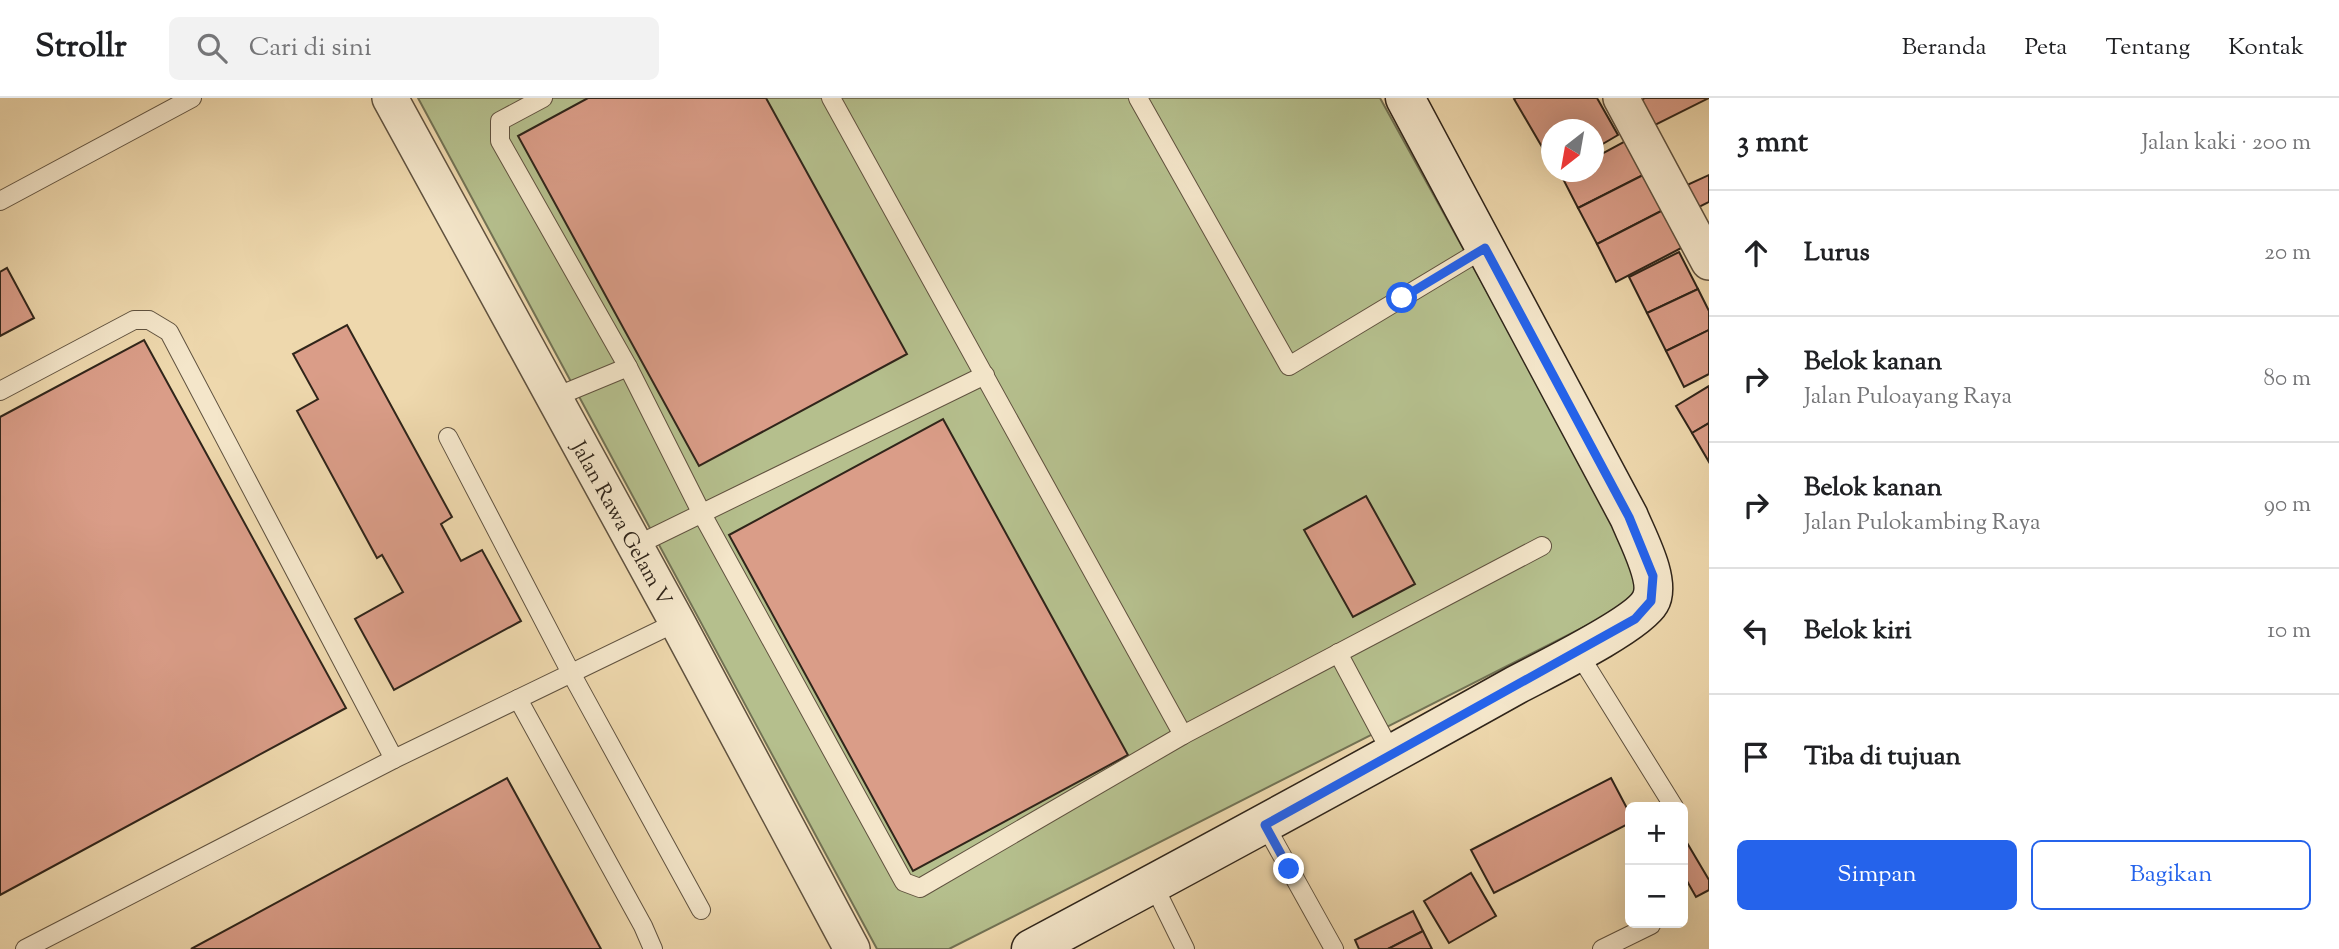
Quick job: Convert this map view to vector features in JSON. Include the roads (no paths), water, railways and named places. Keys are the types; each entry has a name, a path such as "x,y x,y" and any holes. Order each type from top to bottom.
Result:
{"street":[{"name":"Jalan Rawa Gelam V","path":"390,98 677,622 852,949"},
{"path":"1031,949 1265,825 1635,619 1651,601 1653,576 1629,517 1405,98"},
{"path":"1621,98 1709,262"}],"lane":[{"path":"0,201 192,98"},
{"path":"543,98 500,121 500,141 628,367 702,514 904,882 920,888 1183,735 1542,546"},
{"path":"831,98 1183,735"},
{"path":"1138,98 1289,366 1485,248"},
{"path":"0,391 134,320 149,320 169,332 394,759"},
{"path":"553,398 628,367"},
{"path":"635,546 985,375"},
{"path":"448,437 571,673 701,910"},
{"path":"25,949 394,759 677,622"},
{"path":"1577,651 1671,802"},
{"path":"1338,653 1392,754"},
{"path":"518,699 643,926 653,949"},
{"path":"1265,825 1334,949"},
{"path":"1153,884 1182,948"},
{"path":"1602,949 1645,928"}]}
